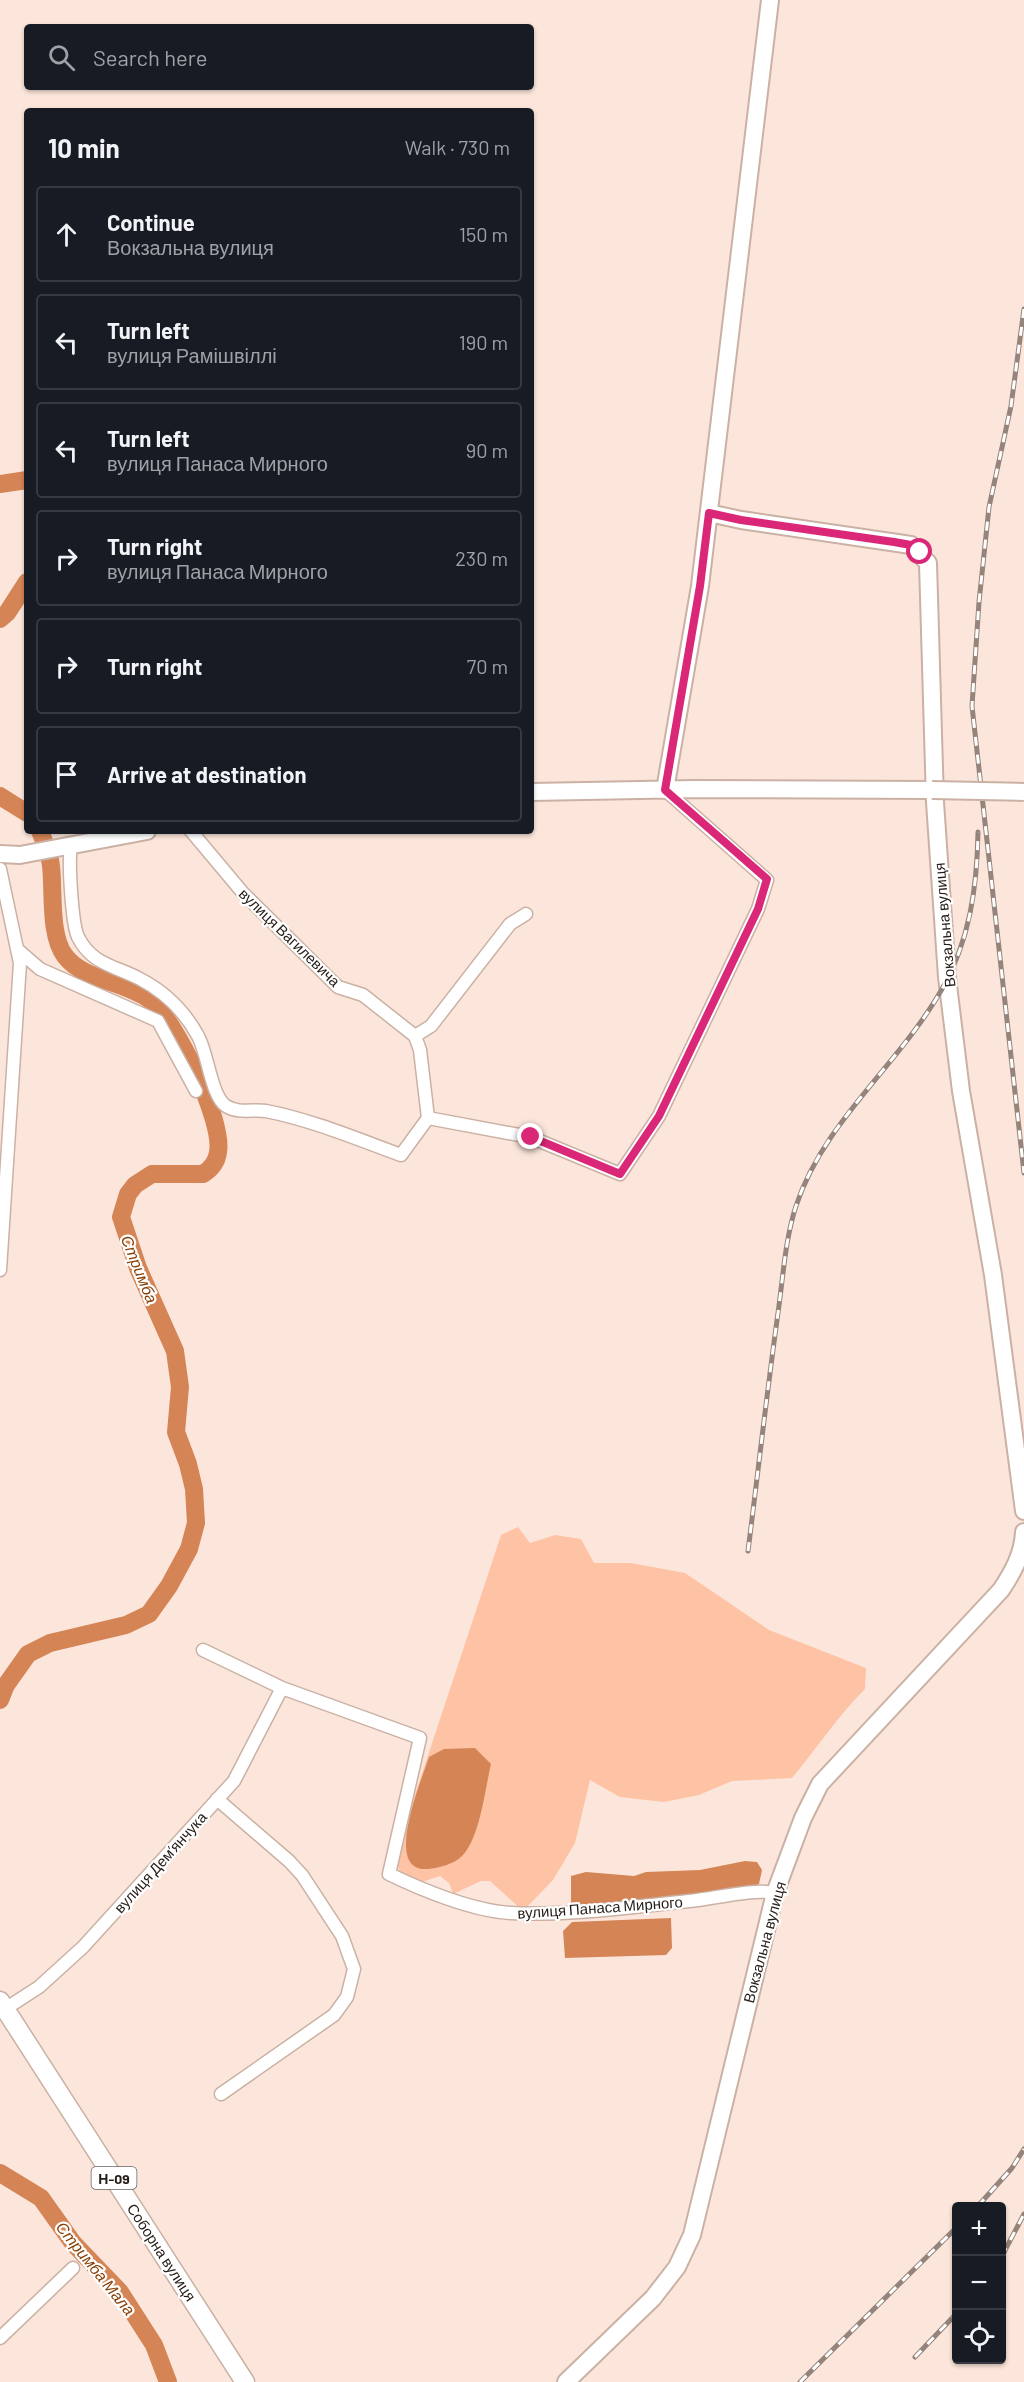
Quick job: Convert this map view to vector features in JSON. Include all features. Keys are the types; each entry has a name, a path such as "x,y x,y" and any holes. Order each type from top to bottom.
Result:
{"main road":[{"path":"665,790 700,586 770,0"},
{"name":"Вокзальна вулиця","path":"709,513 741,520 911,545 928,563 936,813 947,977 961,1091 993,1275 1024,1511"},
{"path":"534,792 694,789 1024,792"},
{"path":"0,854 20,855 132,834"},
{"name":"Вокзальна вулиця","path":"566,2382 653,2298 677,2266 692,2235 775,1893 803,1818 820,1784 1001,1590 1016,1567 1024,1544 1024,1532"},
{"name":"Соборна вулиця","path":"2,2005 245,2382"}],"street":[{"path":"428,1118 531,1137 620,1174 659,1116 758,909 767,879 665,790"},
{"name":"вулиця Вагилевича","path":"194,834 243,893 338,987 363,995 415,1036"},
{"path":"66,847 75,924 83,945 100,963 138,978 158,990 185,1015 202,1045 219,1101 229,1108 245,1112 258,1110 286,1115 401,1155 428,1118 420,1050 415,1036 431,1026 510,924 526,914"},
{"path":"0,869 20,963 0,1270"},
{"path":"18,950 40,969 158,1021 196,1090"},
{"path":"203,1650 282,1688"},
{"name":"вулиця Панаса Мирного","path":"282,1688 420,1738 389,1874 423,1891 509,1913 574,1911 709,1899 766,1891 775,1893"},
{"name":"вулиця Демʼянчука","path":"2,2005 39,1987 83,1947 234,1781 251,1753 282,1688"},
{"path":"217,1799 302,1875 342,1936 354,1969 347,1997 333,2015 310,2034 221,2094"},
{"path":"0,2338 74,2268"}],"shaded area":[{"path":"518,1527 530,1543 555,1535 581,1539 594,1563 631,1563 685,1573 769,1630 866,1668 865,1689 792,1778 732,1781 699,1795 664,1802 620,1797 590,1780 575,1843 553,1880 523,1911 490,1881 481,1881 453,1894 449,1883 440,1876 404,1888 395,1855 501,1535"},
{"path":"475,1748 491,1764 478,1826 468,1848 459,1859 437,1868 414,1866 407,1856 406,1841 414,1802 429,1757 444,1749"},
{"path":"745,1861 757,1862 762,1870 759,1884 750,1888 571,1910 571,1876 586,1872 634,1876 646,1872 700,1870"},
{"path":"671,1918 672,1948 666,1955 565,1958 563,1931 572,1922"}],"waterway":[{"name":"Стримба","path":"0,484 24,480"},
{"name":"Стримба","path":"0,619 7,613 24,587"},
{"name":"Стримба","path":"0,796 24,811"},
{"name":"Стримба","path":"0,1700 6,1685 28,1654 50,1643 126,1625 149,1614 169,1586 189,1549 196,1523 194,1489 188,1464 176,1432 180,1387 175,1351 138,1268 121,1217 128,1194 135,1185 152,1174 203,1174 209,1170 218,1152 218,1137 206,1096 184,1049 160,1011 150,1000 140,994 83,971 65,956 56,937 50,862 41,834"},
{"name":"Стримба Мала","path":"0,2173 41,2198 73,2243 120,2292 154,2345 168,2382"}],"railway":[{"path":"1024,309 1011,406 989,507 979,602 972,706 1024,1173"},
{"path":"748,1551 785,1259 796,1206 809,1175 825,1147 843,1120 925,1017 952,970 965,932 974,893 978,832"},
{"path":"982,2202 1012,2168 1024,2149"},
{"path":"1006,2248 1024,2214"},
{"path":"800,2382 952,2232"},
{"path":"915,2357 952,2318"}],"route":[{"path":"531,1137 620,1174 659,1116 758,909 767,879 665,790 700,586 709,513 741,520 911,545 920,552"}]}
